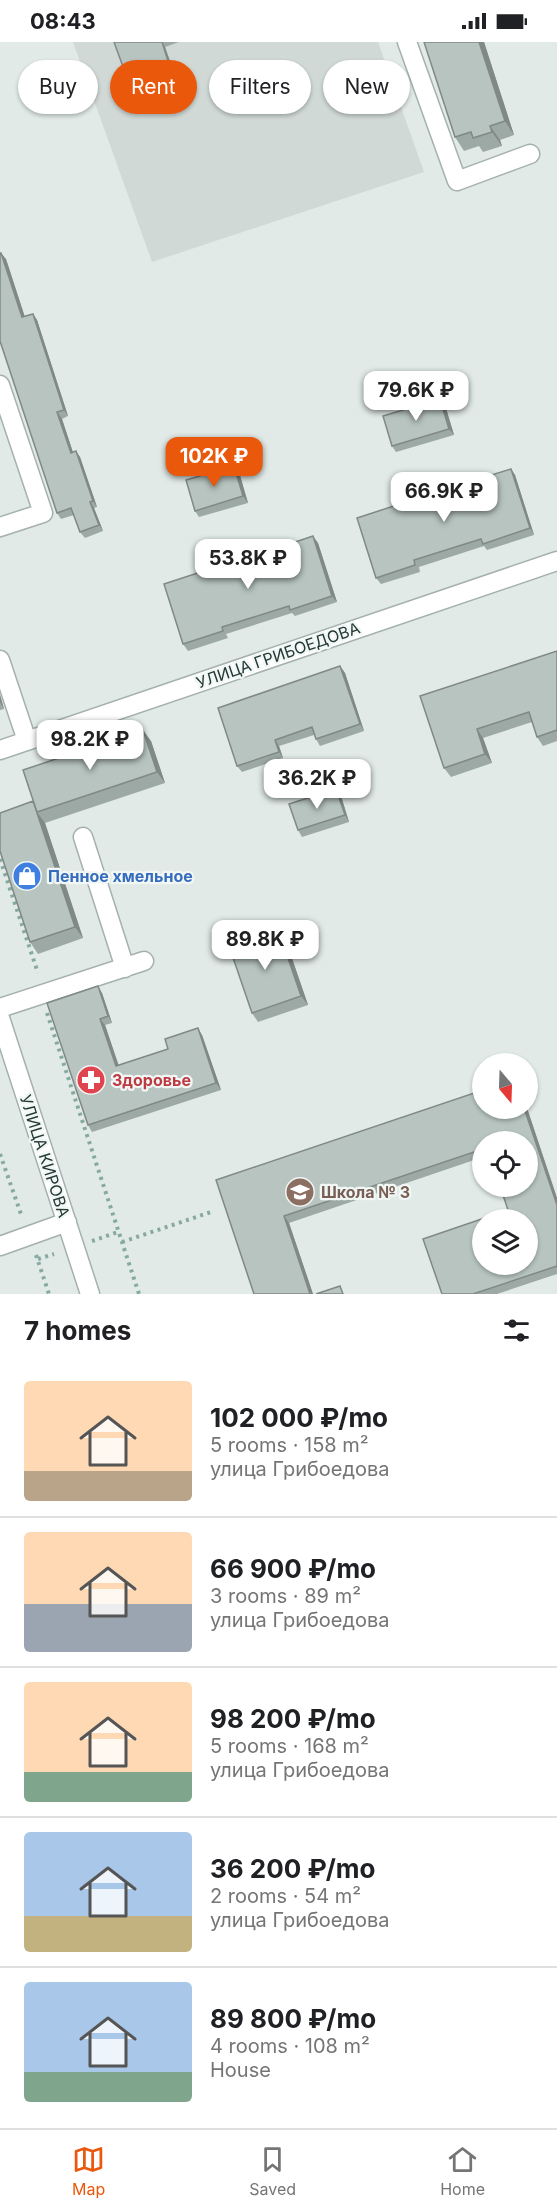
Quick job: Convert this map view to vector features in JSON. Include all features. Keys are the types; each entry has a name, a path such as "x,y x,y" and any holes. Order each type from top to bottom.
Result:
{"street":[{"path":"407,42 457,181 530,154"},
{"path":"0,385 43,513 0,527"},
{"name":"УЛИЦА ГРИБОЕДОВА","path":"0,750 557,561"},
{"path":"0,660 27,741"},
{"path":"83,837 125,968"},
{"path":"0,1008 144,961"},
{"name":"УЛИЦА КИРОВА","path":"0,1018 90,1294"},
{"path":"0,1246 67,1222"}],"path":[{"path":"0,859 44,993 46,1011 139,1294"},
{"path":"122,1242 211,1212"}],"shaded area":[{"path":"73,42 378,42 384,60 323,60 323,114 403,114 424,172 152,262 98,112 98,60 79,60"}],"building":[{"path":"114,42 162,42 168,60 121,60"},
{"path":"424,42 479,42 505,121 490,126 492,132 473,138 471,132 455,137"},
{"path":"0,253 22,317 33,314 64,410 57,412 71,453 76,451 93,501 90,502 99,525 80,532 71,508 57,513 0,341"},
{"path":"440,399 449,429 392,446 383,416"},
{"path":"234,466 243,496 195,511 186,480"},
{"path":"511,469 530,528 483,544 481,539 414,560 415,565 376,578 357,518 406,502 408,508 455,493 453,487"},
{"path":"313,536 332,596 290,610 289,606 222,627 223,631 183,644 164,584 213,568 215,575 262,560 260,554"},
{"path":"557,651 557,730 537,737 529,712 477,729 485,754 444,768 420,696"},
{"path":"340,666 360,724 316,739 312,727 275,740 279,752 237,766 218,708"},
{"path":"143,730 157,772 37,812 23,770"},
{"path":"336,789 345,815 298,830 289,804"},
{"path":"33,801 75,927 30,942 0,851 0,813"},
{"path":"278,929 301,996 252,1013 229,946"},
{"path":"98,986 108,1016 100,1019 116,1066 168,1049 165,1039 198,1028 216,1083 88,1125 47,1003"},
{"name":"Школа № 3","path":"472,1094 472,1119 528,1119 532,1131 472,1131 472,1153 284,1216 310,1294 254,1294 216,1180"},
{"name":"Школа № 3","path":"538,1149 557,1205 557,1266 538,1272 538,1209 508,1209 504,1197 538,1197"},
{"name":"Школа № 3","path":"472,1222 472,1275 530,1275 473,1294 442,1294 423,1239"},
{"path":"340,1286 343,1294 316,1294"}],"place":[{"name":"Пенное хмельное","path":"27,876"},
{"name":"Здоровье","path":"91,1080"},
{"name":"Школа № 3","path":"300,1192"}]}
